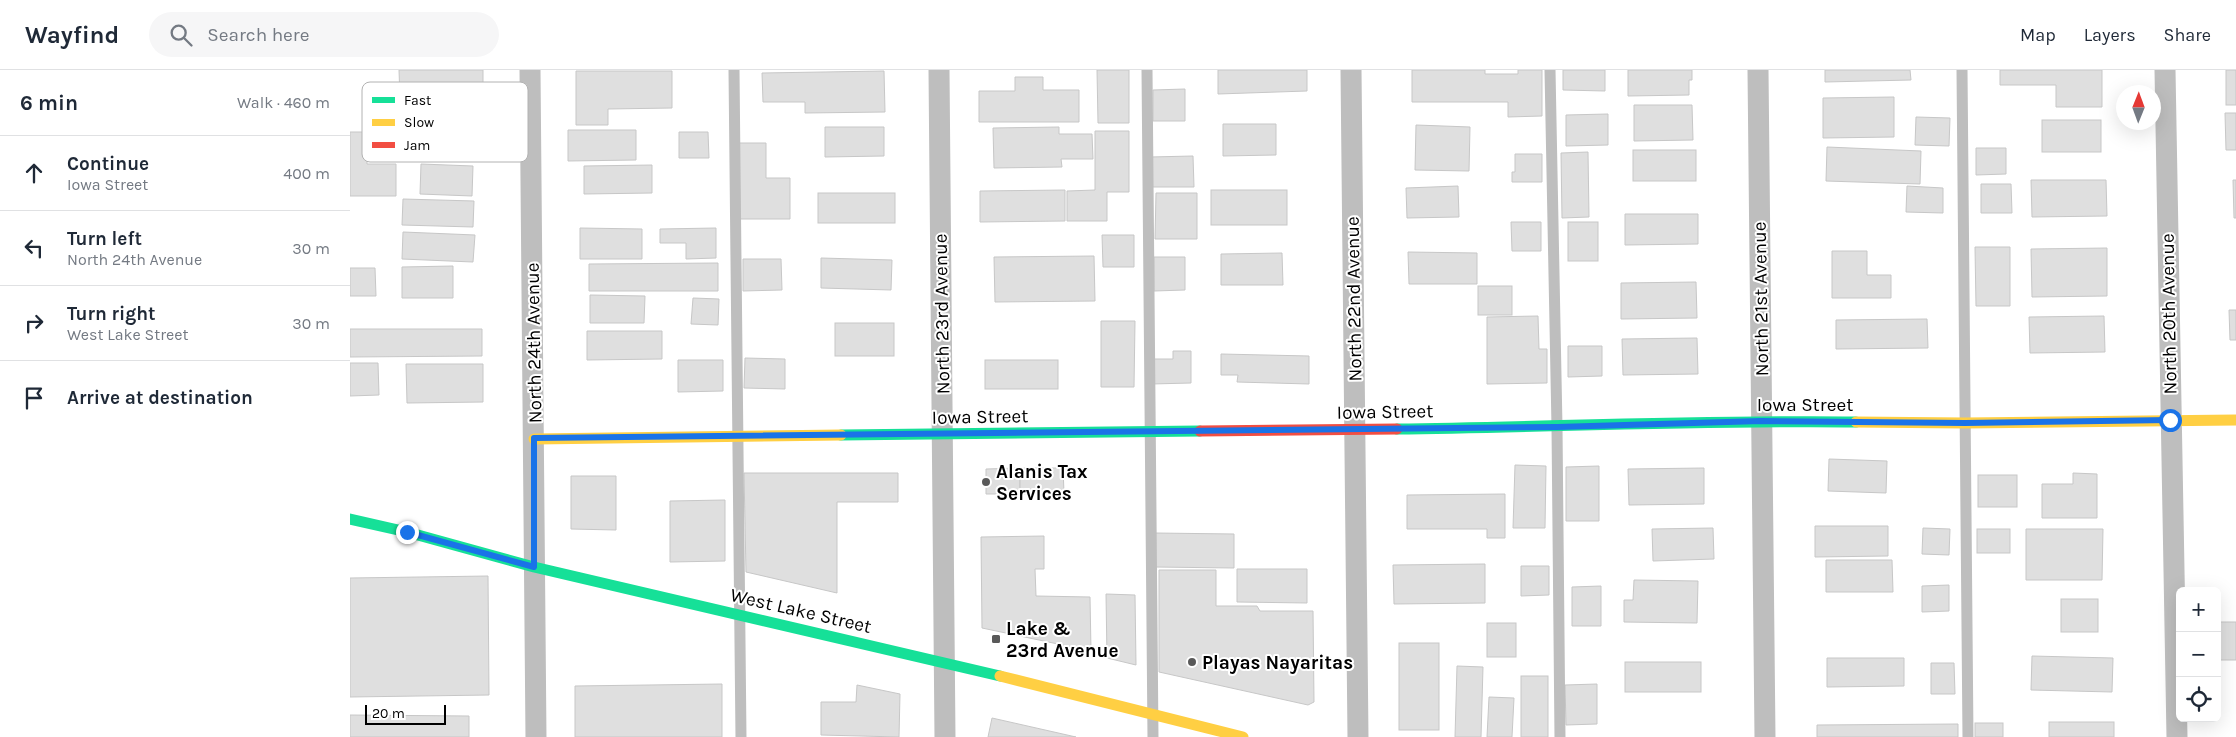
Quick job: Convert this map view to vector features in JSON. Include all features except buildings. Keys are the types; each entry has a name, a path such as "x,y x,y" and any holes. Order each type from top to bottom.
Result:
{"street":[{"name":"North 24th Avenue","path":"530,70 536,737"},
{"name":"North 23rd Avenue","path":"939,70 945,737"},
{"name":"North 22nd Avenue","path":"1351,70 1358,737"},
{"name":"North 21st Avenue","path":"1758,70 1765,737"},
{"name":"North 20th Avenue","path":"2165,70 2177,737"},
{"name":"Iowa Street","path":"534,438 1557,427 1761,421 1965,423 2236,420"},
{"name":"West Lake Street","path":"350,519 407,532 534,567 944,662 1243,737"}],"lane":[{"path":"734,70 741,737"},
{"path":"1147,70 1153,737"},
{"path":"1550,70 1557,427 1560,737"},
{"path":"1962,70 1968,737"}],"traffic: fast":[{"path":"1397,429 1684,423 1856,422"},
{"path":"841,435 1200,431"},
{"path":"350,519 407,532 534,567 1000,676"}],"traffic: slow":[{"path":"1856,422 1965,423 2236,420"},
{"path":"534,439 841,435"},
{"path":"1000,676 1243,737"}],"traffic: jam":[{"path":"1200,431 1397,429"}],"place":[{"name":"Alanis Tax Services","path":"986,482"},
{"name":"Lake & 23rd Avenue","path":"996,639"},
{"name":"Playas Nayaritas","path":"1192,662"}],"route":[{"path":"407,532 534,567 534,438 1557,427 1761,421 1965,423 2170,420"}]}
